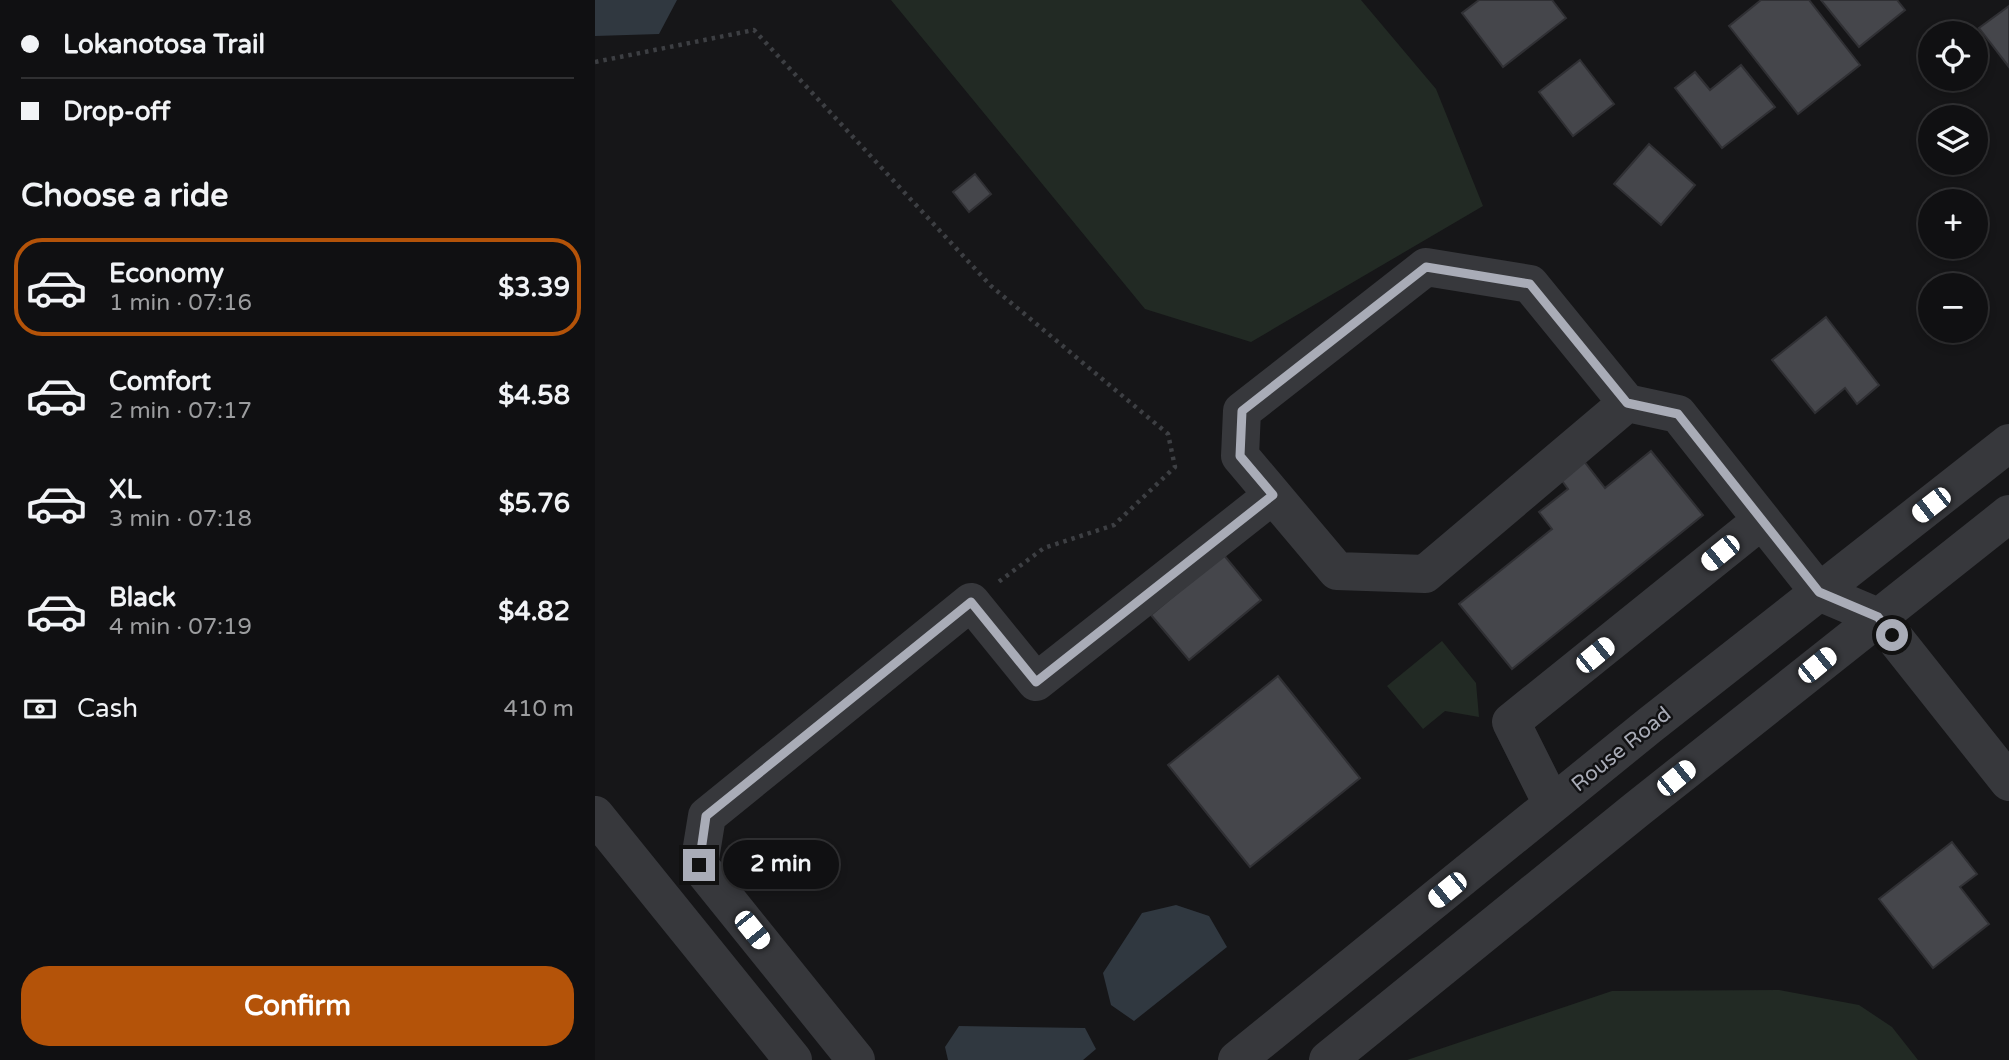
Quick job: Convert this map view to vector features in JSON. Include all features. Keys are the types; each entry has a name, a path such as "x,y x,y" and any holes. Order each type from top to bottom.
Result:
{"street":[{"path":"1627,403 1425,575 1337,571 1240,456 1242,411 1426,267 1530,284 1627,403 1678,414 1819,592 1878,617 2009,782"},
{"name":"Rouse Road","path":"1237,1060 1552,804 2009,443"},
{"path":"856,1060 699,865 706,816 971,602 1036,682 1273,495"},
{"path":"1328,1060 2009,514"},
{"path":"1552,804 1511,722 1762,520"},
{"path":"595,815 793,1060"}],"path":[{"path":"595,62 754,30 991,286 1168,434 1175,467 1114,525 1044,548 971,602"}],"shaded area":[{"path":"595,0 677,0 659,34 595,36"},
{"path":"891,0 1361,0 1436,89 1483,206 1251,342 1145,309"},
{"path":"1442,641 1476,683 1479,717 1445,711 1423,729 1387,686"},
{"path":"1176,905 1209,916 1227,947 1134,1021 1111,1005 1103,973 1142,913"},
{"path":"1779,990 1859,1005 1892,1027 1918,1060 1407,1060 1612,991"},
{"path":"959,1026 1085,1028 1096,1049 1083,1060 948,1060 945,1047"}],"building":[{"path":"1479,0 1552,0 1566,18 1503,67 1462,13"},
{"path":"1761,0 1809,0 1860,65 1798,114 1729,26"},
{"path":"1821,0 1897,0 1905,10 1859,47"},
{"path":"2009,6 2009,67 1988,40 1988,21"},
{"path":"1580,60 1614,104 1573,136 1539,92"},
{"path":"1741,65 1775,107 1722,148 1675,88 1695,72 1710,90"},
{"path":"1649,144 1695,185 1661,225 1614,184"},
{"path":"975,174 991,194 969,212 953,192"},
{"path":"1826,317 1879,385 1857,404 1845,388 1815,413 1772,360"},
{"path":"1651,451 1703,515 1512,669 1459,604 1552,529 1539,512 1568,489 1560,478 1583,460 1605,488"},
{"path":"1651,451 1703,515 1512,669 1459,604 1552,529 1539,512 1568,489 1560,478 1583,460 1605,488"},
{"path":"1223,554 1261,600 1189,660 1151,615"},
{"path":"1278,676 1360,778 1250,867 1168,765"},
{"path":"1278,676 1360,778 1250,867 1168,765"},
{"path":"1952,842 1977,874 1960,887 1989,924 1933,968 1879,899"}],"route":[{"path":"699,865 706,816 971,602 1036,682 1273,495 1240,456 1242,411 1426,267 1530,284 1627,403 1678,414 1819,592 1878,617 1892,635"}]}
